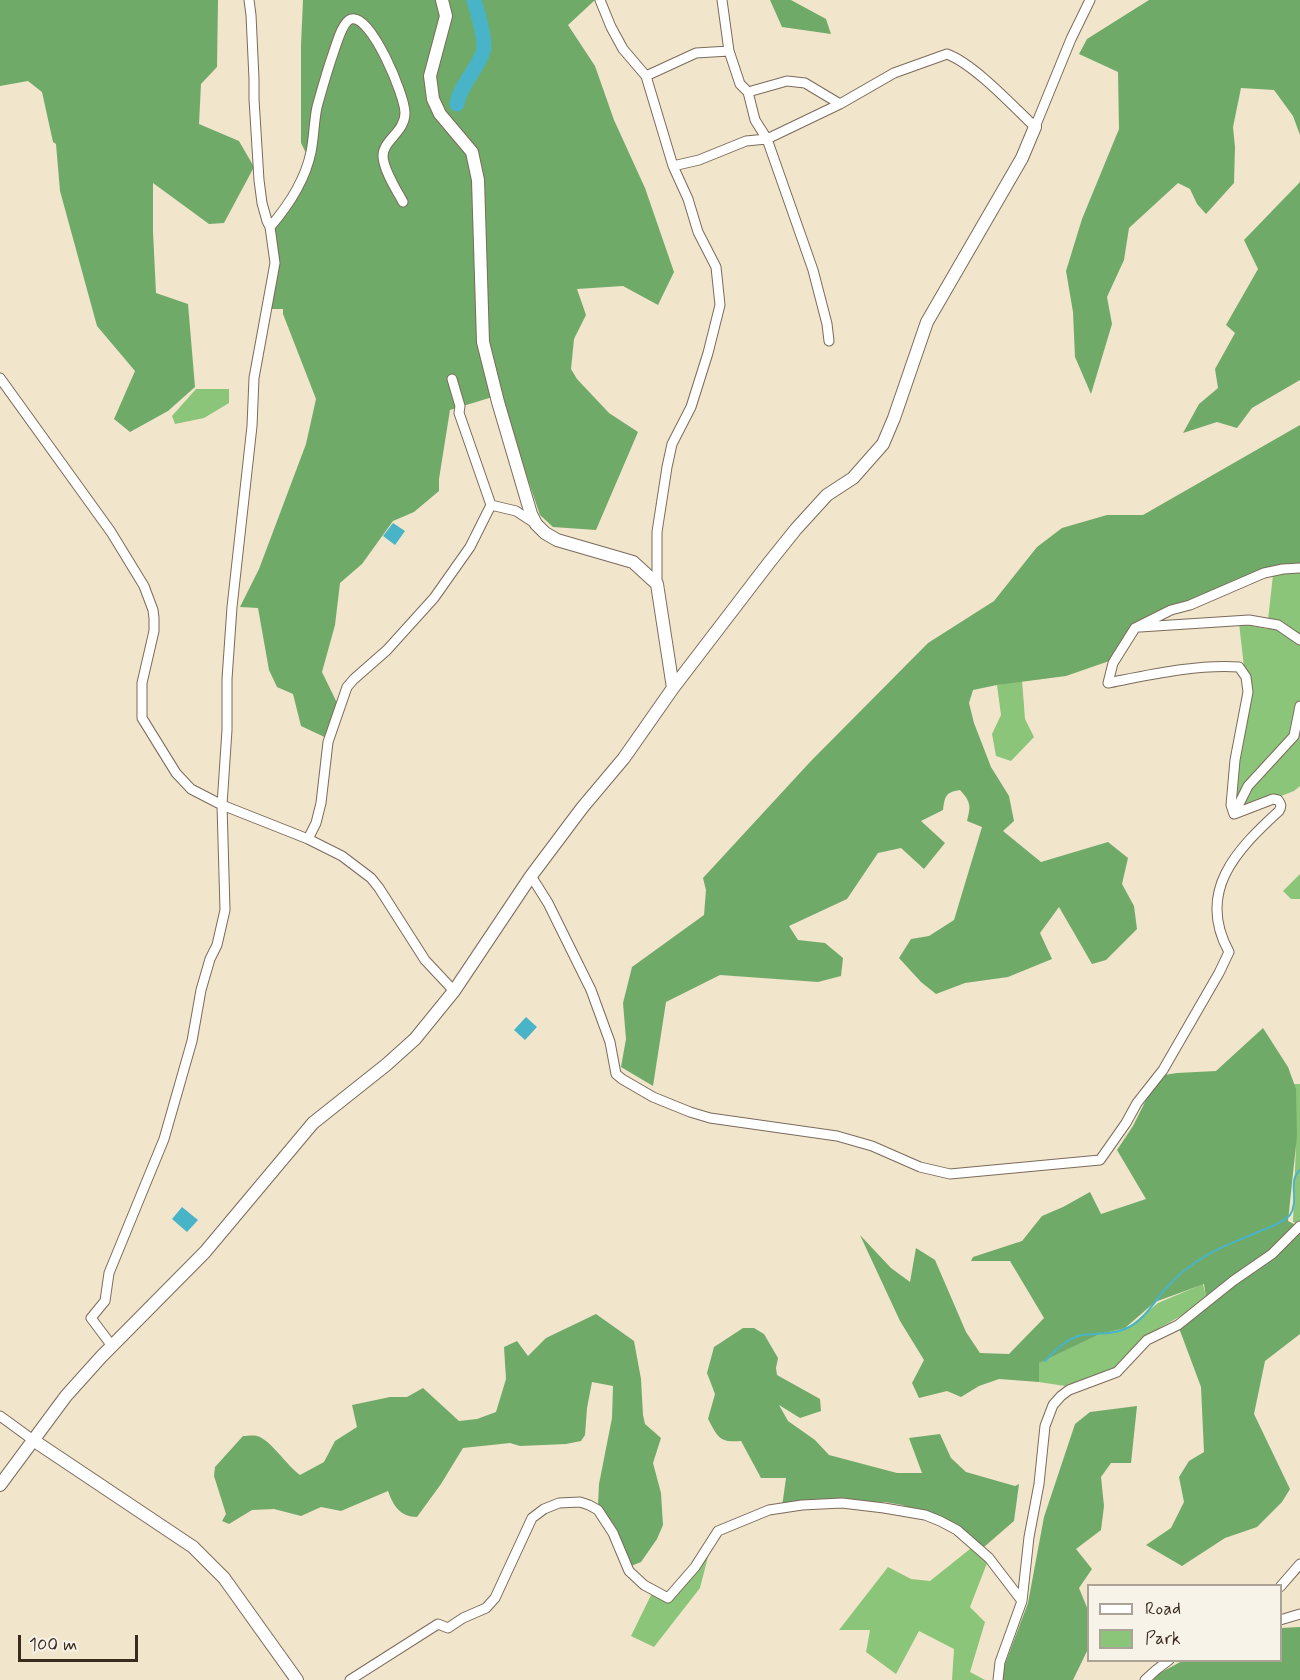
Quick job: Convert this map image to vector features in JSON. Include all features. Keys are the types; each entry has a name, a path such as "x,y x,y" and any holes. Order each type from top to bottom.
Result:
{"street":[{"path":"112,1346 91,1318 105,1301 109,1273 164,1139 192,1041 201,990 210,959 218,945 225,910 222,805 232,607 252,426 254,378 275,263 270,226 262,203 259,180 249,0"},
{"path":"442,0 446,16 430,76 433,99 440,114 472,152 478,180 483,342 517,469 536,524"},
{"path":"600,0 623,49 646,76 673,166 688,199 698,232 716,267 720,305 691,407 672,444 666,467 657,532 657,584 673,688"},
{"path":"723,0 729,51 740,84 748,92 755,120 767,139 813,270 829,341"},
{"path":"0,1485 66,1396 205,1252 313,1123 415,1039 454,991 531,876 582,808 624,758 673,688 796,529 827,495 853,478 883,444 927,321 1022,158 1071,39 1090,0"},
{"path":"270,226 285,210 305,170 317,108 332,57 344,25 352,18 363,22 378,44 391,69 404,105 403,123 386,147 383,156 386,168 403,202"},
{"path":"646,76 696,53 729,51"},
{"path":"673,166 699,160 746,141 767,139 840,104 894,74 947,54 956,57 977,73 1035,127"},
{"path":"748,92 787,81 805,83 840,104"},
{"path":"0,378 111,532 144,586 153,610 154,631 142,683 142,718 176,773 191,789 222,805 308,839 342,856 371,878 425,960 454,991"},
{"path":"308,839 321,803 328,742 347,687 387,650 434,598 470,547 491,505 459,413 460,406 453,378"},
{"path":"491,505 516,511 557,540 633,562 657,584"},
{"path":"1234,814 1231,805 1235,760 1248,692 1246,677 1239,667 1218,665 1108,683 1113,663 1135,628 1171,610 1190,605 1264,573 1300,568"},
{"path":"1135,628 1249,620 1278,625 1300,640"},
{"path":"1234,814 1248,786 1294,736 1300,706"},
{"path":"531,876 548,903 591,990 610,1042 616,1074 622,1079 653,1097 710,1118 837,1136 872,1146 930,1169 950,1174 974,1173 1100,1160 1137,1103 1163,1070 1219,973 1229,952 1221,937 1217,912 1224,873 1251,837 1279,812 1281,804 1278,800 1273,800 1234,814"},
{"path":"998,1680 999,1662 1022,1602 1045,1426 1053,1405 1069,1390 1117,1372 1147,1340 1178,1325 1233,1281 1272,1254 1300,1226"},
{"path":"0,1416 193,1546 224,1578 297,1680"},
{"path":"350,1680 438,1624 448,1628 463,1618 486,1608 495,1598 532,1518 544,1509 559,1503 580,1502 589,1504 598,1510 609,1526 629,1571 644,1585 668,1598 695,1567 718,1531 770,1510 802,1505 842,1503 926,1515 957,1530 989,1558 1022,1602"},
{"path":"1282,1586 1300,1564"},
{"path":"1282,1620 1300,1614"},
{"path":"1145,1680 1166,1662"}],"green space":[{"path":"0,0 218,0 217,67 201,84 199,124 239,141 254,167 224,223 209,224 153,183 156,293 188,304 195,387 168,411 130,432 114,419 135,371 97,326 60,191 56,144 53,142 42,92 28,81 0,86"},
{"path":"303,0 595,0 568,25 595,66 614,120 645,188 674,272 658,305 623,286 577,289 586,315 574,339 571,369 577,379 609,413 638,432 596,530 553,527 540,515 499,395 450,410 439,491 414,512 393,521 362,564 340,583 335,625 322,672 339,707 333,741 301,726 293,694 277,687 269,670 258,608 240,607 259,569 306,444 316,399 283,309 270,309 274,222 310,161 301,143"},
{"path":"770,0 791,0 826,19 831,34 782,27"},
{"path":"1149,0 1300,0 1300,135 1293,116 1274,90 1241,88 1233,127 1234,183 1206,214 1197,204 1190,189 1178,183 1129,228 1124,260 1107,297 1112,324 1091,394 1075,357 1073,312 1066,271 1082,219 1119,129 1118,72 1079,54 1087,39"},
{"path":"1300,182 1300,380 1252,408 1237,428 1217,422 1183,433 1199,404 1218,388 1215,369 1235,333 1226,325 1258,269 1244,240"},
{"path":"196,389 229,389 229,403 204,418 175,424 172,416"},
{"path":"1300,425 1300,567 1233,586 1143,624 1115,659 1066,676 973,690 969,703 974,723 991,767 1009,796 1014,821 1003,831 1041,862 1108,842 1128,858 1122,884 1134,906 1137,929 1106,960 1092,964 1059,907 1040,933 1052,959 1008,977 965,983 936,994 921,982 899,958 911,939 929,936 954,920 982,827 967,821 968,801 960,790 955,791 947,796 943,810 921,821 945,843 924,869 901,848 878,853 847,899 789,926 798,940 825,943 843,958 841,976 818,982 720,975 666,1002 653,1086 621,1067 626,1039 623,1003 632,967 704,915 706,890 703,878 810,762 928,643 994,601 1037,547 1062,528 1107,515 1143,515"},
{"path":"1300,570 1300,786 1294,791 1234,814 1232,810 1252,687 1244,667 1239,623 1267,629 1273,575"},
{"path":"1022,680 1025,719 1034,737 1011,761 996,756 992,734 1001,715 997,685"},
{"path":"1300,874 1300,899 1291,899 1283,891"},
{"path":"1263,1028 1288,1067 1296,1089 1297,1136 1288,1221 1300,1227 1300,1334 1265,1361 1254,1414 1290,1489 1282,1502 1257,1527 1225,1538 1182,1566 1146,1545 1171,1528 1184,1502 1179,1477 1189,1461 1204,1452 1201,1387 1179,1328 1207,1304 1204,1284 1155,1302 1125,1328 1100,1334 1039,1363 1039,1382 999,1379 979,1386 961,1397 947,1391 919,1398 912,1383 924,1360 900,1321 860,1235 891,1268 910,1282 916,1248 935,1260 966,1332 980,1353 1009,1354 1044,1318 1010,1261 971,1261 973,1257 1022,1241 1042,1216 1090,1192 1101,1214 1146,1199 1117,1150 1133,1126 1158,1076 1216,1071"},
{"path":"1294,1084 1300,1084 1300,1225 1293,1222 1296,1144"},
{"path":"1203,1284 1207,1301 1142,1338 1114,1370 1065,1386 1039,1382 1038,1363 1100,1334 1129,1327 1158,1303"},
{"path":"596,1314 634,1341 641,1379 645,1424 661,1438 653,1463 661,1493 663,1525 657,1539 641,1562 631,1566 598,1505 599,1484 612,1418 613,1386 592,1382 585,1435 581,1441 520,1446 510,1443 463,1448 417,1517 406,1515 398,1509 388,1491 341,1511 321,1507 301,1516 274,1509 252,1510 229,1524 222,1521 226,1514 214,1476 215,1467 243,1436 262,1438 300,1475 324,1462 335,1441 357,1427 352,1405 390,1397 407,1397 423,1388 459,1421 477,1419 496,1412 506,1379 504,1347 517,1341 528,1356 546,1338"},
{"path":"743,1328 754,1328 764,1334 778,1358 777,1375 820,1399 821,1411 800,1418 779,1405 788,1421 815,1440 829,1455 897,1473 922,1473 909,1438 940,1434 951,1458 966,1472 1015,1486 1019,1484 1014,1521 984,1547 953,1525 902,1505 885,1502 811,1501 782,1507 786,1478 761,1478 741,1441 728,1441 720,1438 708,1419 715,1394 707,1373 714,1347"},
{"path":"1137,1406 1131,1463 1111,1463 1101,1477 1104,1506 1101,1530 1076,1549 1092,1569 1079,1588 1087,1608 1087,1651 1073,1680 999,1680 1028,1603 1044,1517 1075,1424 1090,1412"},
{"path":"712,1541 700,1588 654,1647 631,1636 653,1591 668,1598"},
{"path":"975,1545 989,1558 970,1607 985,1622 970,1672 985,1680 952,1680 954,1649 919,1631 896,1674 866,1652 870,1630 839,1630 888,1567 911,1579 930,1581"},
{"path":"1300,1627 1300,1680 1153,1680 1160,1673 1180,1662 1282,1662 1282,1628"}],"water":[{"path":"393,523 405,531 395,545 383,536"},
{"path":"526,1017 537,1027 525,1040 514,1030"},
{"path":"182,1207 198,1220 187,1232 172,1219"}],"waterway":[{"path":"457,104 461,90 480,59 484,47 474,0"},
{"path":"1045,1361 1072,1339 1082,1335 1116,1332 1134,1324 1187,1269 1208,1255 1286,1218 1293,1209 1294,1180 1300,1170"}]}
